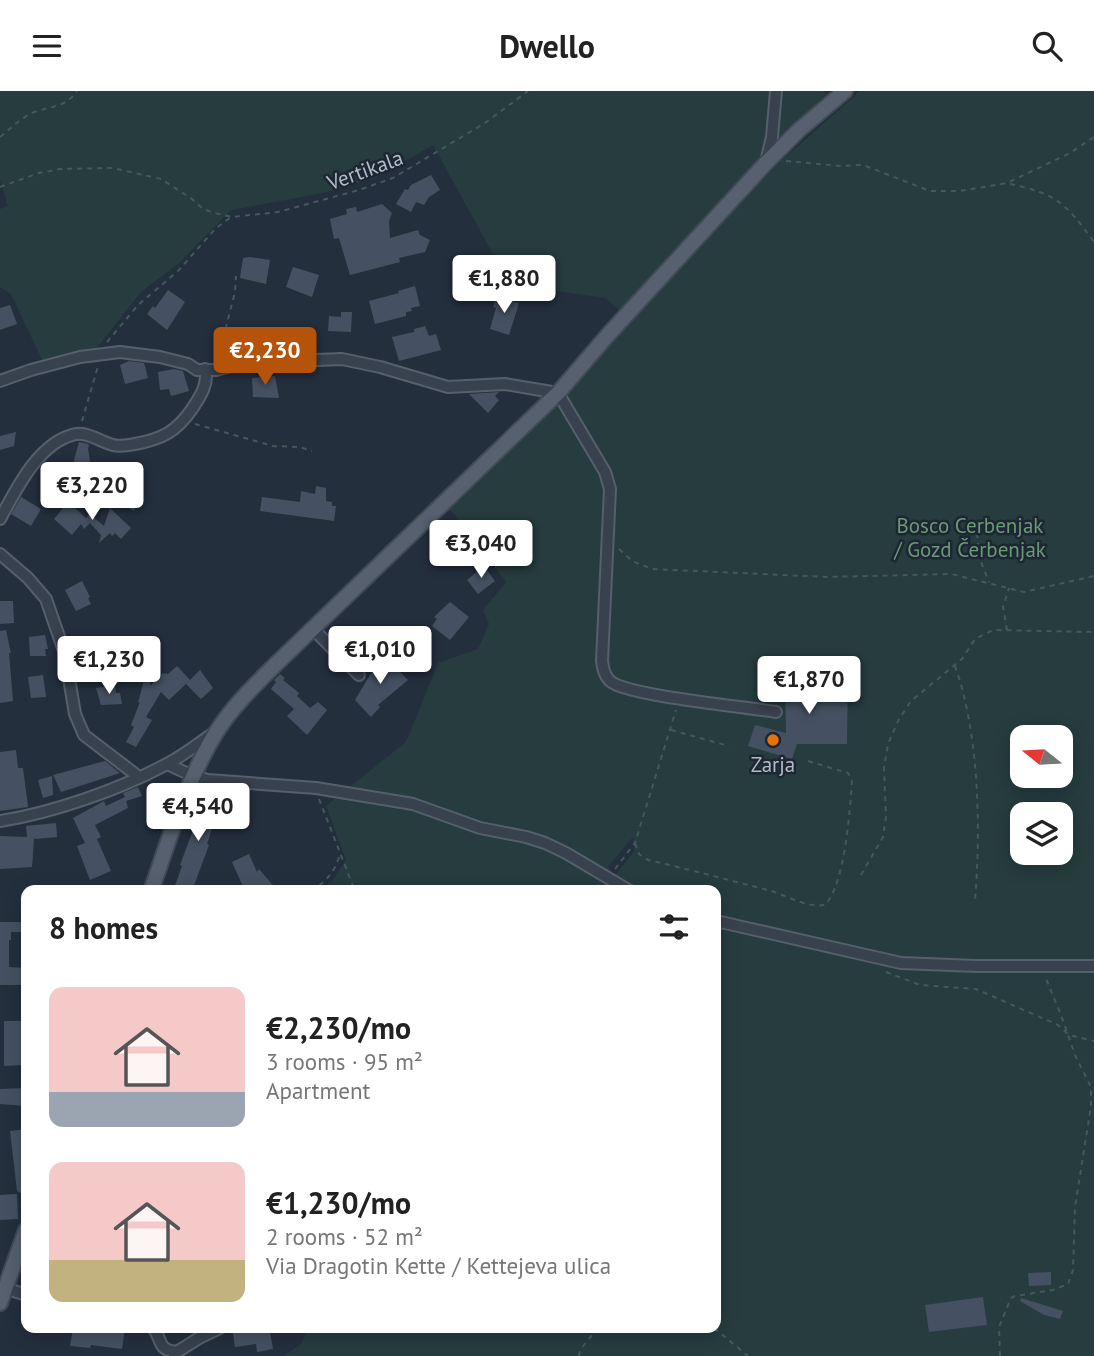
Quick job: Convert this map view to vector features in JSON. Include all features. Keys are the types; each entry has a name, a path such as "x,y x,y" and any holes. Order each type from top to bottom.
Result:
{"main road":[{"path":"152,885 193,776 218,730 256,684 558,393 768,162 799,130 845,91"},
{"path":"0,1303 21,1244"}],"street":[{"path":"768,162 776,91"},
{"path":"0,381 31,370 102,353 120,352 160,357 187,364 197,370 243,363 342,359 448,387 505,384 558,393 605,472 610,489 603,643 604,672 610,681 642,692 776,712"},
{"path":"0,519 25,474 48,450 70,435 78,433 123,446 162,438 184,420 203,390 210,369"},
{"path":"0,554 28,578 46,599 65,654 75,714 84,735 139,777"},
{"path":"313,629 359,675"},
{"path":"0,821 22,818 74,803 139,777 167,764 218,730"},
{"path":"167,764 208,780 316,788 413,804 480,828 526,837 566,853 619,885"},
{"path":"721,922 879,958 928,965 1094,966"},
{"path":"5,1288 21,1293"},
{"path":"157,1333 160,1344 166,1350 177,1352 210,1333"}],"path":[{"path":"0,137 19,120 36,111 60,106 77,91"},
{"name":"Vertikala","path":"232,217 278,212 393,178 485,123 528,91"},
{"path":"768,162 863,165 930,191 960,191 1007,183 1070,153 1094,137"},
{"path":"0,187 39,173 60,169 113,167 161,179 203,209 232,217"},
{"path":"1007,183 1053,196 1070,211 1094,242"},
{"path":"78,433 108,339 138,305 179,270 215,229 232,217"},
{"path":"210,369 235,292 236,276"},
{"path":"184,420 264,444 312,451"},
{"path":"977,533 979,557 989,583"},
{"path":"609,538 632,561 652,569 827,577 951,574 1024,592 1094,576"},
{"path":"1007,631 1003,607 1009,589"},
{"path":"861,875 883,837 886,817 884,768 888,744 911,701 962,659 975,639 993,630 1094,632"},
{"path":"954,664 970,726 973,758 978,873 975,900"},
{"path":"608,879 635,843 679,698"},
{"path":"670,730 729,746"},
{"path":"635,843 639,854 648,860 772,891 817,907 825,905 834,893 836,884 845,841 852,780 848,773 807,761"},
{"path":"316,788 353,885"},
{"path":"321,885 331,874 340,852"},
{"path":"879,958 883,971 920,985 976,989 1058,1025 1069,1035 1094,1041"},
{"path":"1000,1356 999,1327 1011,1299 1014,1296 1053,1290 1068,1284 1073,1270 1075,1207 1091,1106 1090,1087 1045,977 1044,965"},
{"path":"579,1356 580,1350 594,1333"},
{"path":"720,1333 748,1356"}],"green space":[{"path":"0,91 824,91 826,94 762,157 620,310 605,298 557,291 505,276 433,145 375,178 323,193 231,210 178,264 141,292 96,349 43,362 11,294 0,287 0,209 8,206 0,180"},
{"name":"Bosco Cerbenjak / Gozd Čerbenjak","path":"860,91 1094,91 1094,961 902,959 721,919 721,885 629,885 614,877 634,851 633,837 608,867 611,870 604,882 609,885 327,885 346,860 326,806 406,742 438,663 478,649 489,624 483,610 506,582 450,509 568,393 632,319 780,162"},
{"path":"721,927 880,965 904,968 1094,970 1094,1356 284,1356 302,1343 305,1333 721,1333"}],"building":[{"path":"431,175 440,190 429,197 424,205 416,202 411,212 396,204 405,189 408,190 411,185"},
{"path":"382,204 392,213 389,221 390,238 418,230 420,235 430,240 425,252 399,258 400,262 350,275 339,238 334,239 330,219 347,214 346,209 356,207 357,212"},
{"path":"243,258 270,260 266,284 240,278"},
{"path":"293,267 319,275 312,297 286,287"},
{"path":"415,286 420,306 411,308 412,311 406,312 406,316 375,324 369,301"},
{"path":"168,290 185,302 167,330 147,314"},
{"path":"496,296 519,303 509,335 490,329 496,308 493,307"},
{"path":"10,305 17,324 0,330 0,308"},
{"path":"341,312 352,312 351,332 328,331 329,316 341,317"},
{"path":"425,326 429,336 436,334 441,350 399,361 392,337 414,332 414,329"},
{"path":"129,361 144,363 148,378 125,384 120,365"},
{"path":"174,369 183,371 189,391 171,396 169,389 160,390 158,372"},
{"path":"275,376 279,398 253,397 252,378"},
{"path":"499,392 495,396 499,400 488,413 469,394"},
{"path":"16,432 14,446 0,450 0,436"},
{"path":"79,442 89,444 94,484 83,485 80,472 76,473 74,460"},
{"path":"316,486 326,488 326,501 336,506 334,521 260,511 262,497 300,502 301,491 315,494"},
{"path":"118,491 138,502 134,511 112,499"},
{"path":"21,497 41,509 31,526 11,514"},
{"path":"68,502 86,518 90,514 104,526 110,508 131,528 121,539 115,533 112,536 110,533 99,543 101,535 90,523 84,529 81,524 72,535 54,519"},
{"path":"484,566 495,581 478,594 467,580"},
{"path":"82,581 91,604 76,611 65,590"},
{"path":"0,601 13,601 14,623 0,624"},
{"path":"450,602 469,617 450,640 432,626 437,619 434,617"},
{"path":"6,630 11,653 13,701 0,703 0,631"},
{"path":"45,635 48,649 45,649 46,656 30,656 29,637"},
{"path":"383,655 408,680 378,705 380,707 371,717 355,700 376,665 374,664"},
{"path":"177,666 190,680 200,670 213,688 201,699 186,684 169,700 161,692 146,717 152,720 136,747 126,742 134,727 131,725 140,702 138,703 147,668 151,669 150,686 163,673 168,674"},
{"path":"280,674 310,708 318,702 327,710 307,735 287,716 294,709 271,689"},
{"path":"828,674 848,675 847,744 797,744 792,759 748,746 755,725 786,733 785,681 788,676 827,678"},
{"path":"43,675 46,697 31,698 28,677"},
{"path":"115,685 122,704 101,705 96,688"},
{"path":"16,750 18,768 23,768 28,807 0,811 0,752"},
{"path":"105,761 120,773 61,792 53,775"},
{"path":"52,776 53,795 43,798 38,780"},
{"path":"138,787 142,796 126,801 128,808 95,825 101,837 97,839 111,871 90,880 77,846 85,843 73,818 104,801 106,806 125,797 123,793"},
{"path":"208,790 223,795 194,885 175,885 182,866 180,865"},
{"path":"56,823 57,837 34,839 32,867 0,869 0,836 27,837 26,826"},
{"path":"249,854 257,872 259,869 273,885 242,885 232,862"},
{"path":"0,922 21,922 21,932 11,932 9,967 21,968 21,985 0,985"},
{"path":"4,1021 21,1021 21,1065 4,1066"},
{"path":"21,1088 21,1106 0,1104 0,1089"},
{"path":"21,1130 21,1193 17,1191 10,1131"},
{"path":"17,1194 18,1219 0,1220 0,1195"},
{"path":"1051,1272 1051,1285 1029,1286 1028,1273"},
{"path":"983,1297 987,1325 929,1332 925,1305"},
{"path":"1021,1298 1063,1311 1060,1319 1044,1315 1020,1301"},
{"path":"72,1333 124,1333 122,1349 91,1345 90,1348 70,1346"},
{"path":"233,1333 270,1333 273,1349 257,1352 256,1344 235,1347"}],"place":[{"name":"Zarja","path":"773,740"}]}
